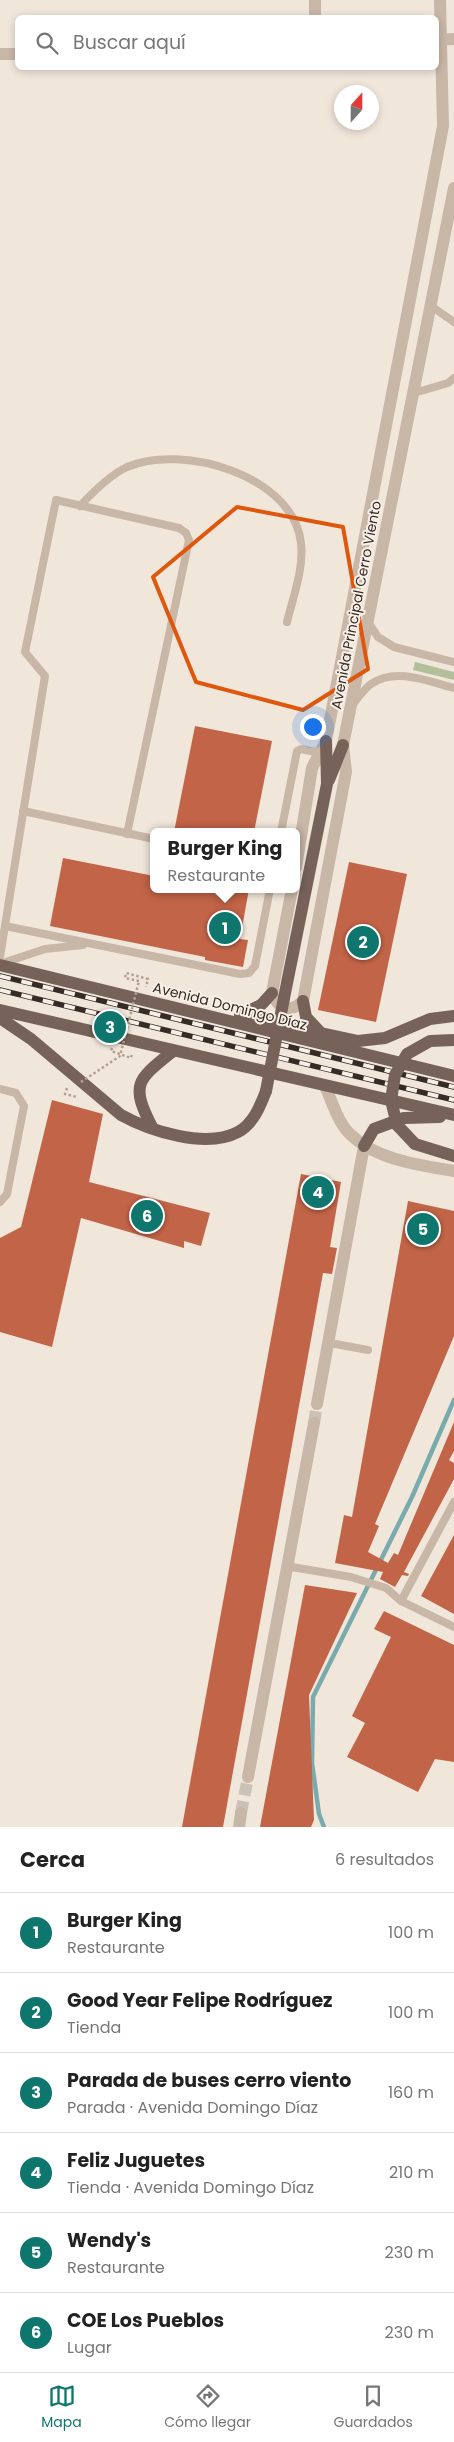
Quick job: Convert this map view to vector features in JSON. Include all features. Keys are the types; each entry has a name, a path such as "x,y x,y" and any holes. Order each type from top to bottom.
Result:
{"main road":[{"path":"0,1018 46,1051 121,1115 134,1122 173,1135 199,1139 218,1138 238,1132 250,1122 259,1110 266,1092 327,784 343,745"},
{"path":"323,747 327,784"},
{"name":"Avenida Domingo Díaz","path":"0,964 454,1076"},
{"path":"242,1015 261,1006 272,993"},
{"path":"303,1001 306,1016 321,1033"},
{"path":"0,1010 454,1116"},
{"path":"211,1016 242,1015 358,1041 385,1038 430,1019 454,1016"},
{"path":"454,1040 430,1041 407,1054 395,1075 391,1100 397,1125 415,1144 454,1156"},
{"path":"152,1127 138,1095 142,1080 149,1071 173,1051"},
{"path":"364,1146 374,1129 404,1118 454,1116"}],"street":[{"path":"315,0 315,15"},
{"name":"Avenida Principal Cerro Viento","path":"300,842 312,768 323,747 443,126 444,40 440,0"},
{"path":"0,54 15,54"},
{"name":"Avenida Principal Cerro Viento","path":"303,1001 346,772 343,745 353,704 431,306 449,238 454,188"},
{"path":"291,893 272,993 278,1005 284,1009 293,1009 303,1001"},
{"path":"325,1086 349,1133 364,1146 404,1162 454,1171"},
{"path":"317,1404 330,1343 364,1146"},
{"path":"248,1777 314,1423"},
{"path":"239,1827 241,1813"}],"lane":[{"path":"431,306 454,322"},
{"path":"414,393 448,383 454,378"},
{"path":"80,506 92,493 120,472 136,466 164,460 199,461 238,472 269,491 291,513 301,543 300,570 288,622"},
{"path":"0,957 45,676 25,652 56,500 180,528 186,533 189,540 127,834"},
{"path":"368,622 378,637 394,647 454,662"},
{"path":"353,704 370,684 387,675 409,677 454,688"},
{"path":"282,828 297,751 323,747"},
{"path":"23,811 150,838"},
{"path":"5,926 240,974 248,973 255,966 269,893"},
{"path":"0,964 45,949 93,944"},
{"path":"0,1089 16,1093 24,1106 7,1194 0,1202"},
{"path":"330,1343 368,1350"},
{"path":"401,1600 454,1502"},
{"path":"286,1566 351,1577 386,1588 401,1600 454,1627"}],"path":[{"path":"80,1082 120,1056 139,981 125,978 126,974 142,978"},
{"path":"111,1052 131,1058 132,1053"}],"highlighted area":[{"path":"237,507 343,527 368,669 303,710 196,682 153,577"}],"green space":[{"path":"415,662 454,672 454,680 413,670"}],"building":[{"path":"195,726 272,741 255,828 175,828"},
{"path":"63,858 150,875 150,893 248,893 240,939 248,940 243,967 205,960 205,957 50,926"},
{"path":"349,862 407,874 376,1022 318,1010"},
{"path":"52,1100 103,1114 89,1182 210,1213 201,1246 184,1241 184,1248 81,1218 52,1347 0,1332 0,1238 21,1227"},
{"path":"301,1174 341,1182 330,1247 337,1248 332,1274 323,1273 223,1827 182,1827"},
{"path":"408,1201 454,1211 454,1336 375,1524 379,1526 368,1552 388,1563 394,1553 398,1555 454,1422 454,1451 449,1460 454,1463 454,1479 404,1572 409,1574 408,1576 402,1575 395,1587 380,1579 383,1572 335,1563 344,1515 352,1517"},
{"path":"454,1535 454,1614 421,1596"},
{"path":"305,1585 357,1593 309,1695 314,1820 311,1827 260,1827"},
{"path":"384,1611 454,1645 454,1762 435,1759 418,1792 347,1757 365,1723 352,1716 391,1637 374,1629"}],"waterway":[{"path":"324,1827 319,1814 312,1763 313,1697 412,1497 454,1400"}],"tunnel":[{"path":"314,1423 317,1404"},
{"path":"241,1813 248,1777"}],"railway":[{"path":"0,976 454,1087"},
{"path":"0,990 454,1100"}],"place":[{"name":"Burger King","path":"225,928"},
{"name":"Good Year Felipe Rodríguez","path":"363,942"},
{"name":"Parada de buses cerro viento","path":"110,1027"},
{"name":"Feliz Juguetes","path":"318,1192"},
{"name":"COE Los Pueblos","path":"147,1216"},
{"name":"Wendy's","path":"423,1229"}]}
